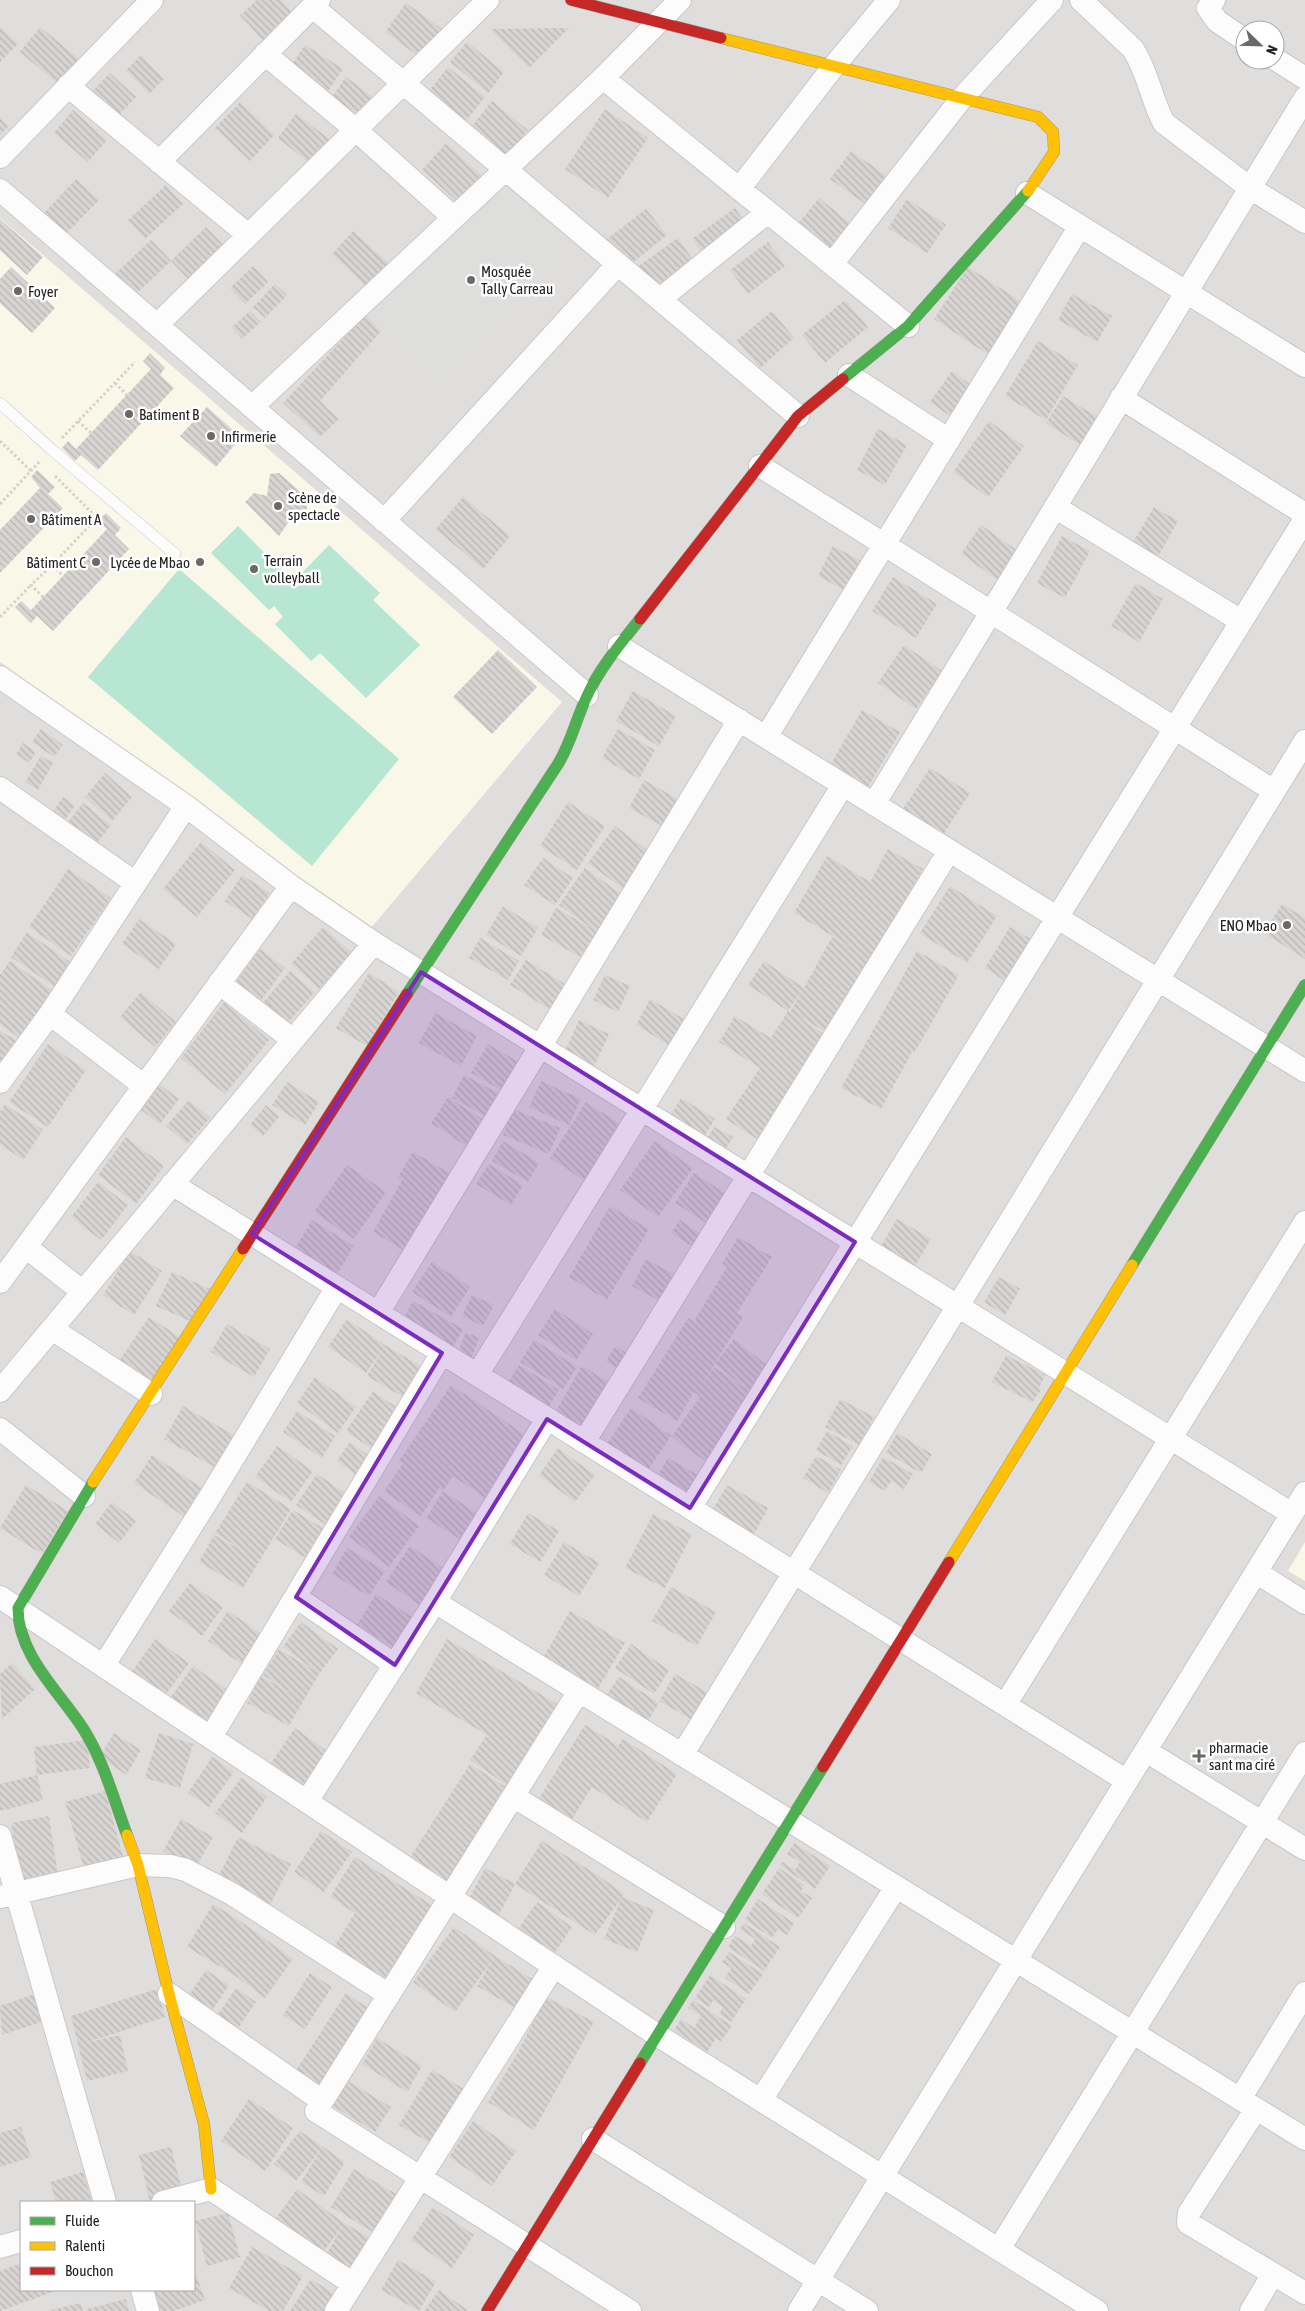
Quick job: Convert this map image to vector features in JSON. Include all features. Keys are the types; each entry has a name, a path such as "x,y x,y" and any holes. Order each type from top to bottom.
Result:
{"street":[{"path":"0,157 152,0"},
{"path":"157,325 488,0"},
{"path":"9,1602 84,1496 151,1394 421,972 558,764 566,751 587,695 619,646 798,416 908,326 1027,193 1054,152 1053,132 1038,117 571,0"},
{"path":"252,407 505,168 604,78 680,0"},
{"path":"739,189 834,66 889,0"},
{"path":"832,264 962,98 1052,0"},
{"path":"1081,0 1132,49 1138,58 1164,123 1250,188 1305,222"},
{"path":"1214,0 1208,8 1216,21 1235,33"},
{"path":"159,162 316,3 403,83 798,416"},
{"path":"265,54 356,130 453,217"},
{"path":"1285,65 1305,78"},
{"path":"604,78 908,326"},
{"path":"68,86 248,235"},
{"path":"874,804 1305,98"},
{"path":"0,190 587,695"},
{"path":"1027,193 1305,366"},
{"path":"660,299 768,212"},
{"path":"766,737 1080,226"},
{"path":"384,521 618,264"},
{"path":"849,374 949,440"},
{"path":"1121,398 1305,514"},
{"path":"760,466 1274,791"},
{"path":"1055,507 1241,621"},
{"path":"690,1508 1305,519"},
{"path":"619,646 1305,1071"},
{"path":"0,677 186,806 291,886 374,943 1292,1514"},
{"path":"378,1313 542,1047 739,720"},
{"path":"682,1755 1274,791 1298,769 1305,741"},
{"path":"477,1375 843,785"},
{"path":"0,788 134,882"},
{"path":"0,1082 50,1014 134,882 186,806"},
{"path":"584,1442 949,851"},
{"path":"0,1282 291,886"},
{"path":"0,1391 374,943"},
{"path":"219,983 293,1040"},
{"path":"486,2311 1305,985"},
{"path":"50,1014 144,1086"},
{"path":"172,1184 1127,1781"},
{"path":"1005,1705 1305,1222"},
{"path":"26,1246 83,1292"},
{"path":"104,1665 211,1495 337,1287"},
{"path":"52,1329 151,1394"},
{"path":"211,1737 442,1353"},
{"path":"307,1802 435,1602 547,1419"},
{"path":"0,1429 84,1496"},
{"path":"800,2311 1305,1493"},
{"path":"1256,1572 1305,1603"},
{"path":"296,1597 395,1665"},
{"path":"9,1602 657,2035 1097,2311"},
{"path":"9,1602 29,1650 49,1683 84,1730 103,1768 138,1865 169,1994 204,2124 211,2189"},
{"path":"435,1602 1305,2139"},
{"path":"579,1691 316,2111 625,2310"},
{"path":"1146,1751 1305,1849"},
{"path":"999,2249 1305,1753"},
{"path":"513,1796 724,1927"},
{"path":"0,1836 8,1895 105,2201"},
{"path":"8,1895 138,1865 170,1866 195,1873 232,1894 388,1995"},
{"path":"761,2100 896,1887"},
{"path":"336,2311 554,1966"},
{"path":"1305,1993 1189,2213 1188,2222 1305,2293"},
{"path":"169,1994 322,2101"},
{"path":"593,2140 868,2311"},
{"path":"167,2201 211,2189 353,2284"},
{"path":"0,2247 20,2241"},
{"path":"1251,2311 1273,2274"},
{"path":"142,2291 148,2311"}],"lane":[{"path":"0,403 51,449 175,554"}],"path":[{"path":"0,504 135,362"},
{"path":"114,383 126,395"},
{"path":"78,421 91,434"},
{"path":"0,440 31,471"},
{"path":"40,461 46,467"},
{"path":"0,617 97,518 52,473"},
{"path":"52,565 63,576"},
{"path":"31,585 43,597"}],"highlighted area":[{"path":"421,972 855,1242 690,1508 547,1419 395,1665 296,1597 442,1353 252,1234"}],"shaded area":[{"path":"0,0 1305,0 1305,2311 0,2311"},
{"name":"Mosquée Tally Carreau","path":"503,185 566,242 443,382 373,318"},
{"name":"Lycée de Mbao","path":"0,218 562,702 370,929 0,662"},
{"path":"1305,1542 1305,1581 1288,1571"}],"green space":[{"path":"238,526 293,582 329,545 380,593 373,600 420,645 366,698 320,653 311,661 275,624 283,617 274,606 269,610 211,553"},
{"path":"179,569 399,759 312,866 88,677"}],"building":[{"path":"257,0 281,0 297,18 267,45 240,15"},
{"path":"406,3 445,31 424,60 385,32"},
{"path":"0,26 18,44 0,62"},
{"path":"40,27 83,62 62,87 20,52"},
{"path":"569,28 529,68 490,29"},
{"path":"467,42 504,72 488,93 450,62"},
{"path":"305,45 343,69 326,94 289,69"},
{"path":"141,55 164,79 149,94 126,70"},
{"path":"448,67 485,97 466,121 429,91"},
{"path":"110,73 136,97 114,120 88,96"},
{"path":"346,77 377,100 360,123 329,101"},
{"path":"492,101 528,130 506,158 470,129"},
{"path":"240,102 274,135 250,161 215,128"},
{"path":"605,109 648,138 608,198 565,169"},
{"path":"73,110 107,140 88,162 54,133"},
{"path":"296,114 332,141 312,165 278,138"},
{"path":"0,118 8,127 0,135"},
{"path":"446,143 483,177 459,203 422,170"},
{"path":"851,151 891,179 871,208 830,179"},
{"path":"76,179 99,200 65,235 43,214"},
{"path":"166,185 183,204 145,239 128,220"},
{"path":"819,198 855,227 829,259 793,230"},
{"path":"907,199 946,225 927,253 888,228"},
{"path":"735,208 748,227 706,257 692,239"},
{"path":"646,209 667,235 625,269 603,242"},
{"path":"0,219 43,257 27,275 0,250"},
{"path":"206,227 227,249 192,283 171,261"},
{"path":"353,231 393,267 371,291 332,254"},
{"path":"678,238 695,263 653,291 637,267"},
{"path":"151,240 171,261 135,295 115,274"},
{"path":"768,242 785,266 748,294 730,270"},
{"path":"253,266 268,282 245,304 230,288"},
{"name":"Foyer","path":"11,267 55,308 32,333 0,303 0,279"},
{"path":"968,267 1029,307 995,359 934,319"},
{"path":"275,284 287,295 265,318 253,307"},
{"path":"1072,294 1112,316 1097,342 1058,320"},
{"path":"845,300 868,327 825,363 802,335"},
{"path":"250,311 261,322 242,339 232,327"},
{"path":"772,311 794,338 760,368 737,340"},
{"path":"365,315 381,331 320,401 339,419 320,437 283,403"},
{"path":"1038,341 1078,365 1046,420 1005,396"},
{"name":"Batiment B","path":"150,353 165,368 160,375 174,388 98,470 81,455 75,461 62,448 68,441 76,449 151,369 143,361"},
{"path":"952,371 978,390 957,421 930,402"},
{"path":"1063,396 1099,418 1082,446 1046,423"},
{"name":"Infirmerie","path":"207,407 241,437 216,467 180,436"},
{"path":"989,421 1024,446 988,497 953,472"},
{"path":"878,429 907,445 885,485 857,470"},
{"name":"Bâtiment A","path":"37,470 55,487 48,494 63,508 0,573 0,530 40,488 31,477"},
{"name":"Scène de spectacle","path":"279,473 306,497 307,509 286,511 288,523 279,536 245,502 254,493 267,496 270,474"},
{"path":"463,497 510,536 483,569 436,529"},
{"path":"1154,507 1178,521 1155,562 1130,547"},
{"name":"Bâtiment C","path":"106,513 121,528 115,535 129,549 53,631 37,616 31,623 15,607 21,601 31,610 107,529 98,521"},
{"path":"981,525 1018,551 998,580 961,554"},
{"path":"1062,536 1090,551 1065,598 1037,583"},
{"path":"833,546 869,565 853,595 818,576"},
{"path":"893,577 937,604 916,638 872,611"},
{"path":"1136,583 1163,599 1139,642 1111,626"},
{"path":"904,645 942,671 916,709 878,683"},
{"path":"498,650 537,687 492,734 453,697"},
{"path":"633,691 676,716 659,746 616,721"},
{"path":"862,710 900,732 867,789 829,767"},
{"path":"41,729 63,745 54,757 32,742"},
{"path":"618,729 655,750 639,779 602,758"},
{"path":"23,743 36,752 29,763 16,754"},
{"path":"41,756 53,763 38,790 25,782"},
{"path":"930,768 970,793 943,835 903,809"},
{"path":"105,773 132,797 112,821 85,797"},
{"path":"644,780 685,803 670,830 629,808"},
{"path":"63,797 75,805 60,827 48,819"},
{"path":"568,802 605,826 577,870 540,846"},
{"path":"83,803 111,825 92,849 64,827"},
{"path":"615,826 653,854 626,891 588,863"},
{"path":"201,842 235,870 197,917 163,889"},
{"path":"888,849 923,869 830,1034 796,1016 829,1037 762,1142 726,1119 760,1068 719,1042 735,1016 771,1038 788,1011 748,985 764,961 804,988 832,937 858,951 794,913 827,856 870,882","holes":["802,990 790,1012 788,1011"]},
{"path":"543,858 573,878 555,905 524,885"},
{"path":"585,868 621,894 580,957 541,935 556,908 593,929 559,905"},
{"path":"68,869 111,898 71,956 29,927"},
{"path":"242,875 270,893 252,919 225,901"},
{"path":"950,886 997,916 967,963 920,933"},
{"name":"ENO Mbao","path":"1282,904 1305,918 1305,959 1264,933"},
{"path":"503,906 538,928 521,956 486,935"},
{"path":"139,919 176,944 159,969 122,944"},
{"path":"323,927 352,953 319,989 291,964"},
{"path":"1010,927 1031,939 1005,981 985,968"},
{"path":"27,932 77,967 61,991 11,957"},
{"path":"480,938 519,961 508,980 469,958"},
{"path":"260,949 285,968 257,1006 232,987"},
{"path":"917,951 959,975 914,1053 912,1052 881,1109 841,1088"},
{"path":"526,960 565,984 549,1009 510,985"},
{"path":"10,961 53,991 21,1039 0,1024 0,975"},
{"path":"290,971 315,992 286,1025 261,1005"},
{"path":"369,973 399,992 367,1046 336,1028"},
{"path":"605,975 630,986 618,1012 593,1000"},
{"path":"141,992 176,1022 155,1047 120,1017"},
{"path":"650,999 689,1022 674,1048 636,1025"},
{"path":"224,1002 269,1040 225,1094 181,1058"},
{"path":"435,1013 477,1036 461,1066 419,1043"},
{"path":"579,1020 609,1034 593,1069 563,1056"},
{"path":"0,1031 17,1041 0,1069"},
{"path":"48,1044 86,1070 48,1127 9,1102"},
{"path":"488,1044 526,1066 510,1095 471,1073"},
{"path":"464,1075 502,1095 489,1118 452,1098"},
{"path":"541,1081 581,1099 569,1125 529,1107"},
{"path":"287,1082 319,1102 305,1125 272,1105"},
{"path":"159,1084 179,1099 160,1124 140,1109"},
{"path":"448,1097 490,1124 474,1151 431,1123"},
{"path":"681,1098 715,1119 700,1143 666,1123"},
{"path":"189,1100 210,1118 187,1144 166,1126"},
{"path":"586,1102 625,1127 588,1183 550,1158"},
{"path":"5,1104 43,1130 23,1160 0,1144 0,1112"},
{"path":"266,1105 279,1117 263,1136 250,1125"},
{"path":"513,1109 560,1128 549,1154 503,1135"},
{"path":"714,1127 733,1137 721,1157 703,1146"},
{"path":"126,1137 164,1166 136,1204 98,1175"},
{"path":"503,1141 539,1163 528,1182 492,1161"},
{"path":"655,1141 693,1168 658,1217 620,1190"},
{"path":"413,1152 453,1175 410,1254 373,1232 402,1180 398,1177"},
{"path":"489,1164 523,1185 511,1205 476,1184"},
{"path":"347,1165 386,1192 354,1239 314,1212"},
{"path":"694,1173 733,1198 714,1228 675,1203"},
{"path":"98,1182 128,1205 101,1240 71,1217"},
{"path":"610,1206 649,1229 607,1300 569,1277"},
{"path":"897,1219 931,1239 914,1268 880,1248"},
{"path":"312,1220 354,1246 336,1276 294,1250"},
{"path":"680,1220 703,1235 695,1248 671,1233"},
{"path":"738,1237 772,1257 737,1313 743,1317 700,1388 714,1367 749,1391 715,1364 734,1339 773,1370 706,1462 671,1436 644,1476 604,1448 631,1408 672,1436 700,1397 694,1392 677,1421 638,1398 688,1318 704,1327 694,1321 727,1267 722,1264"},
{"path":"130,1251 162,1271 134,1315 103,1295"},
{"path":"646,1259 681,1278 667,1305 632,1286"},
{"path":"432,1262 470,1287 451,1317 412,1292"},
{"path":"172,1272 210,1289 194,1323 156,1306"},
{"path":"999,1277 1020,1289 1005,1315 984,1302"},
{"path":"472,1295 494,1305 483,1326 462,1316"},
{"path":"413,1301 463,1329 452,1349 402,1321"},
{"path":"555,1309 593,1334 576,1360 538,1335"},
{"path":"149,1317 181,1338 149,1385 117,1364"},
{"path":"347,1319 427,1370 410,1401 367,1376 383,1349 366,1373 328,1347"},
{"path":"227,1324 270,1349 254,1377 211,1352"},
{"path":"466,1332 479,1338 470,1362 456,1357"},
{"path":"534,1340 577,1367 563,1389 520,1362"},
{"path":"615,1346 632,1356 622,1372 606,1361"},
{"path":"1006,1355 1045,1375 1039,1388 1041,1390 1032,1402 992,1382"},
{"path":"519,1365 559,1390 545,1412 506,1386"},
{"path":"582,1366 612,1384 583,1434 553,1416"},
{"path":"315,1377 356,1407 338,1433 297,1403"},
{"path":"451,1385 527,1436 485,1498 453,1476 443,1491 439,1488 421,1516 384,1492 403,1463 399,1461"},
{"path":"373,1391 405,1413 378,1453 346,1431"},
{"path":"840,1399 874,1417 859,1445 825,1427"},
{"path":"183,1406 239,1438 220,1470 164,1439"},
{"path":"297,1411 335,1436 322,1458 283,1432"},
{"path":"827,1431 853,1446 841,1465 816,1450"},
{"path":"897,1433 932,1454 921,1473 886,1453"},
{"path":"350,1442 375,1460 362,1479 337,1461"},
{"path":"277,1446 313,1471 291,1502 255,1477"},
{"path":"558,1448 595,1475 575,1502 539,1475"},
{"path":"152,1455 211,1494 192,1522 134,1483"},
{"path":"816,1456 841,1470 828,1493 803,1478"},
{"path":"883,1457 913,1474 904,1489 891,1481 885,1491 869,1482"},
{"path":"668,1458 705,1479 691,1504 654,1482"},
{"path":"317,1474 353,1498 332,1529 296,1505"},
{"path":"247,1482 291,1509 243,1588 199,1562 214,1535 247,1553 215,1533"},
{"path":"26,1485 68,1511 42,1554 0,1528"},
{"path":"727,1485 768,1508 753,1536 711,1513"},
{"path":"443,1491 483,1517 466,1543 426,1518"},
{"path":"379,1496 419,1526 389,1567 349,1537"},
{"path":"112,1502 136,1521 119,1543 95,1524"},
{"path":"293,1510 333,1534 315,1564 275,1539"},
{"path":"528,1513 559,1531 540,1562 510,1544"},
{"path":"653,1514 692,1534 665,1588 625,1568"},
{"path":"564,1542 599,1563 579,1596 544,1575"},
{"path":"410,1546 449,1572 424,1608 386,1582"},
{"path":"347,1548 385,1571 369,1596 332,1574"},
{"path":"190,1583 223,1607 202,1636 169,1611"},
{"path":"671,1587 716,1612 697,1646 652,1621"},
{"path":"376,1594 417,1620 398,1650 357,1625"},
{"path":"228,1611 266,1637 246,1667 208,1641"},
{"path":"570,1611 625,1643 593,1697 539,1665"},
{"path":"301,1622 338,1649 319,1674 289,1726 247,1703 261,1676 296,1696 263,1675 279,1649 317,1672 283,1647"},
{"path":"155,1639 189,1663 164,1697 131,1673"},
{"path":"447,1639 564,1708 512,1789 470,1760 487,1735 416,1693"},
{"path":"631,1644 669,1670 654,1694 615,1668"},
{"path":"12,1663 35,1689 2,1719 0,1674"},
{"path":"193,1666 229,1691 207,1722 171,1697"},
{"path":"675,1674 714,1696 698,1723 659,1701"},
{"path":"619,1677 659,1703 646,1724 603,1700"},
{"path":"585,1725 618,1745 614,1752 623,1739 677,1774 647,1822 592,1787 567,1827 534,1806"},
{"path":"295,1728 334,1756 308,1793 269,1766"},
{"path":"114,1733 141,1750 126,1775 100,1756"},
{"path":"159,1733 193,1744 180,1788 145,1778"},
{"path":"87,1740 90,1768 37,1775 34,1747"},
{"path":"212,1757 234,1772 209,1807 188,1793"},
{"path":"470,1764 514,1792 450,1892 406,1864"},
{"path":"37,1775 43,1800 0,1811 0,1784"},
{"path":"241,1778 267,1797 242,1833 215,1813"},
{"path":"105,1791 124,1860 85,1872 65,1802"},
{"path":"49,1816 58,1875 20,1881 11,1823"},
{"path":"181,1819 213,1837 195,1869 163,1851"},
{"path":"321,1831 352,1852 324,1892 294,1872"},
{"path":"238,1837 291,1864 268,1909 216,1882"},
{"path":"542,1841 599,1876 624,1894 622,1897 654,1910 637,1952 604,1939 621,1899 595,1935 515,1884"},
{"path":"794,1843 830,1866 815,1889 779,1865 782,1862 795,1870 800,1862 787,1854"},
{"path":"355,1857 435,1907 386,1986 331,1952 355,1913 330,1897"},
{"path":"485,1868 515,1884 496,1921 466,1905"},
{"path":"779,1868 804,1885 801,1891 812,1898 798,1918 762,1894"},
{"path":"758,1899 794,1923 787,1935 778,1929 772,1938 745,1920"},
{"path":"537,1902 572,1927 551,1958 515,1933"},
{"path":"213,1904 293,1959 265,1998 234,1975 187,1947"},
{"path":"744,1923 780,1947 764,1971 728,1947 735,1936 751,1946 755,1939 740,1929"},
{"path":"454,1927 495,1956 534,1980 517,2009 477,1986 493,1959 455,2012 413,1982"},
{"path":"729,1952 763,1974 749,1994 725,1978 731,1968 722,1962"},
{"path":"206,1970 229,1985 208,2017 185,2001"},
{"path":"310,1973 332,1987 305,2029 283,2015"},
{"path":"710,1975 746,1999 731,2022 719,2014 723,2007 713,2001 709,2007 695,1998"},
{"path":"236,1988 256,2002 232,2037 212,2023"},
{"path":"157,1989 165,2017 85,2043 120,2035 128,2071 87,2081 71,2016"},
{"path":"38,1993 47,2020 2,2035 0,2006"},
{"path":"346,1993 371,2010 317,2094 292,2077"},
{"path":"546,1997 594,2022 534,2130 488,2102 518,2052"},
{"path":"693,2000 732,2026 721,2041 716,2038 707,2052 674,2030 681,2019 694,2028 701,2016 688,2008"},
{"path":"377,2038 422,2066 407,2092 362,2064"},
{"path":"432,2070 469,2092 437,2147 399,2125"},
{"path":"348,2081 391,2107 375,2132 333,2106"},
{"path":"249,2099 293,2128 265,2171 221,2141"},
{"path":"473,2121 516,2151 492,2186 449,2157"},
{"path":"21,2127 31,2157 0,2167 0,2133"},
{"path":"300,2131 345,2162 324,2196 301,2182 321,2149 296,2181 274,2164"},
{"path":"171,2147 183,2195 150,2201 139,2155"},
{"path":"354,2169 401,2197 378,2235 331,2207"},
{"path":"83,2172 92,2201 56,2201 50,2182"},
{"path":"297,2189 344,2223 372,2239 354,2271 326,2255 343,2225 321,2255 274,2221"},
{"path":"433,2207 474,2235 452,2268 411,2240"},
{"path":"228,2213 240,2257 207,2266 195,2221"},
{"path":"252,2247 303,2276 283,2311 269,2311 229,2288"},
{"path":"398,2260 436,2282 419,2311 381,2290"},
{"path":"20,2263 20,2291 55,2291 0,2311 0,2271"},
{"path":"195,2272 205,2300 174,2311 156,2311 148,2291 195,2291"},
{"path":"311,2279 339,2297 330,2311 290,2311"},
{"path":"439,2290 469,2311 424,2311"},
{"path":"126,2299 129,2311 87,2311 87,2309"},
{"path":"81,2303 83,2311 51,2310"}],"traffic: fast":[{"path":"843,379 908,326 1028,191"},
{"path":"407,994 558,764 592,686 611,656 640,619"},
{"path":"1132,1265 1305,985"},
{"path":"93,1482 18,1608 25,1642 42,1673 91,1742 103,1768 127,1835"},
{"path":"640,2063 823,1767"}],"traffic: slow":[{"path":"721,38 1038,117 1053,132 1054,152 1028,191"},
{"path":"93,1482 243,1249"},
{"path":"949,1562 1132,1265"},
{"path":"127,1835 138,1865 169,1994 204,2124 211,2189"}],"traffic: jam":[{"path":"571,0 721,38"},
{"path":"640,619 798,416 843,379"},
{"path":"243,1249 407,994"},
{"path":"823,1767 949,1562"},
{"path":"487,2311 640,2063"}],"place":[{"name":"Mosquée Tally Carreau","path":"471,280"},
{"name":"Foyer","path":"18,291"},
{"name":"Batiment B","path":"129,414"},
{"name":"Infirmerie","path":"211,436"},
{"name":"Scène de spectacle","path":"278,506"},
{"name":"Bâtiment A","path":"31,519"},
{"name":"Bâtiment C","path":"96,562"},
{"name":"Lycée de Mbao","path":"200,562"},
{"name":"Terrain volleyball","path":"254,569"},
{"name":"ENO Mbao","path":"1287,925"},
{"name":"pharmacie sant ma ciré","path":"1199,1756"}]}
